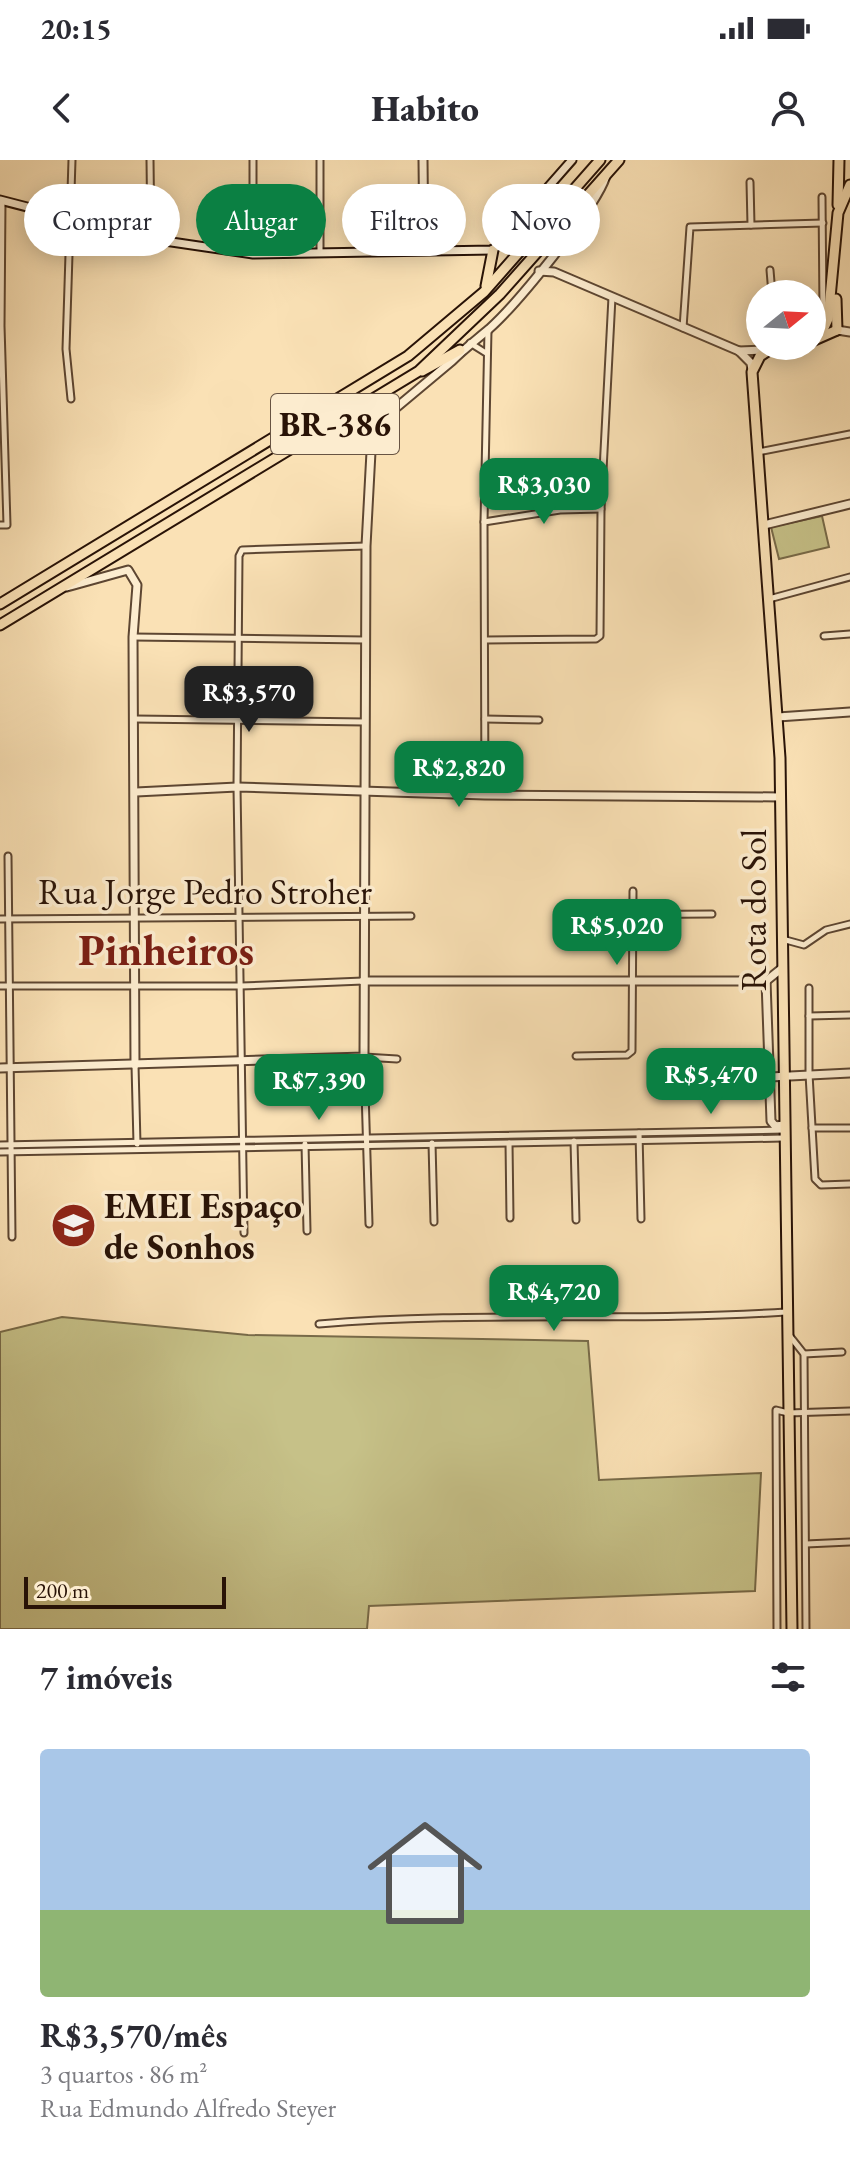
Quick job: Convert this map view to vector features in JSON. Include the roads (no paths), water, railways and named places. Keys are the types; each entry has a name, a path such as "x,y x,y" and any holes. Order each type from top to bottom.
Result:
{"highway":[{"name":"BR-386","path":"0,604 381,373 433,337 484,292 600,160"},
{"name":"BR-386","path":"0,625 419,371 500,294 619,160"},
{"path":"826,323 835,260 839,160"},
{"path":"838,213 850,185"},
{"path":"484,292 492,256"},
{"path":"835,260 837,330"},
{"path":"831,290 833,321 837,330"},
{"path":"826,330 837,330"},
{"path":"826,335 837,330"},
{"path":"419,371 435,366 460,350"},
{"path":"752,372 761,360"},
{"name":"Rota do Sol","path":"752,372 778,717 781,797 783,1076 778,1131 787,1333 792,1629"}],"street":[{"path":"72,160 72,184"},
{"path":"150,160 150,184"},
{"path":"253,160 253,184"},
{"path":"320,160 320,184"},
{"path":"423,160 423,184"},
{"path":"551,184 572,160"},
{"path":"369,1224 363,915 366,546 374,427 447,367 460,350 488,330 596,199 607,174"},
{"path":"750,182 751,225"},
{"path":"822,197 823,280"},
{"path":"4,525 1,201 24,207"},
{"path":"683,328 690,227 823,223"},
{"path":"70,256 66,349 71,399"},
{"path":"546,261 554,272"},
{"path":"770,270 771,280"},
{"path":"539,271 554,272 739,351 751,363 752,372"},
{"path":"485,640 596,639 601,630 601,509 612,297"},
{"path":"485,795 484,522 488,330"},
{"path":"837,330 850,332"},
{"path":"470,343 486,353"},
{"path":"739,351 746,350"},
{"path":"758,452 850,434"},
{"path":"764,525 850,504"},
{"path":"484,522 560,510 601,509"},
{"path":"244,1233 237,787 242,550 366,546"},
{"path":"63,588 121,571 133,573 137,585 133,637 137,1147"},
{"path":"769,599 850,577"},
{"path":"824,636 850,634"},
{"path":"133,637 365,640"},
{"path":"778,717 850,712"},
{"path":"135,719 365,722"},
{"path":"485,719 539,720"},
{"path":"136,792 237,787 485,795 781,797"},
{"path":"8,856 5,1068 12,1144 12,1237"},
{"path":"576,1056 627,1055 632,1051 633,891"},
{"path":"585,915 712,914"},
{"name":"Rua Jorge Pedro Stroher","path":"0,919 411,916"},
{"path":"781,938 804,945 826,930 850,924"},
{"path":"0,986 241,986 363,981 766,981 781,969"},
{"path":"766,981 770,1077 778,1131"},
{"path":"809,988 809,1074 815,1179 821,1185 850,1184"},
{"path":"809,1016 850,1015"},
{"path":"5,1068 240,1064 364,1057 397,1059"},
{"path":"770,1077 850,1073"},
{"path":"812,1128 850,1128"},
{"path":"0,1145 242,1149 366,1135 778,1131"},
{"path":"0,1152 305,1141 469,1145 639,1142 778,1131"},
{"path":"639,1133 641,1219"},
{"path":"431,1135 434,1222"},
{"path":"469,1135 469,1145"},
{"path":"574,1135 576,1220"},
{"path":"509,1136 510,1218"},
{"path":"305,1141 307,1231"},
{"path":"319,1324 398,1318 672,1319 786,1312"},
{"path":"787,1333 804,1354 806,1629"},
{"path":"804,1354 842,1352"},
{"path":"777,1629 776,1410 788,1413 850,1411"},
{"path":"806,1544 850,1542"}],"place":[{"name":"EMEI Espaço de Sonhos","path":"73,1226"}],"district":[{"name":"Pinheiros","path":"166,950"}]}
